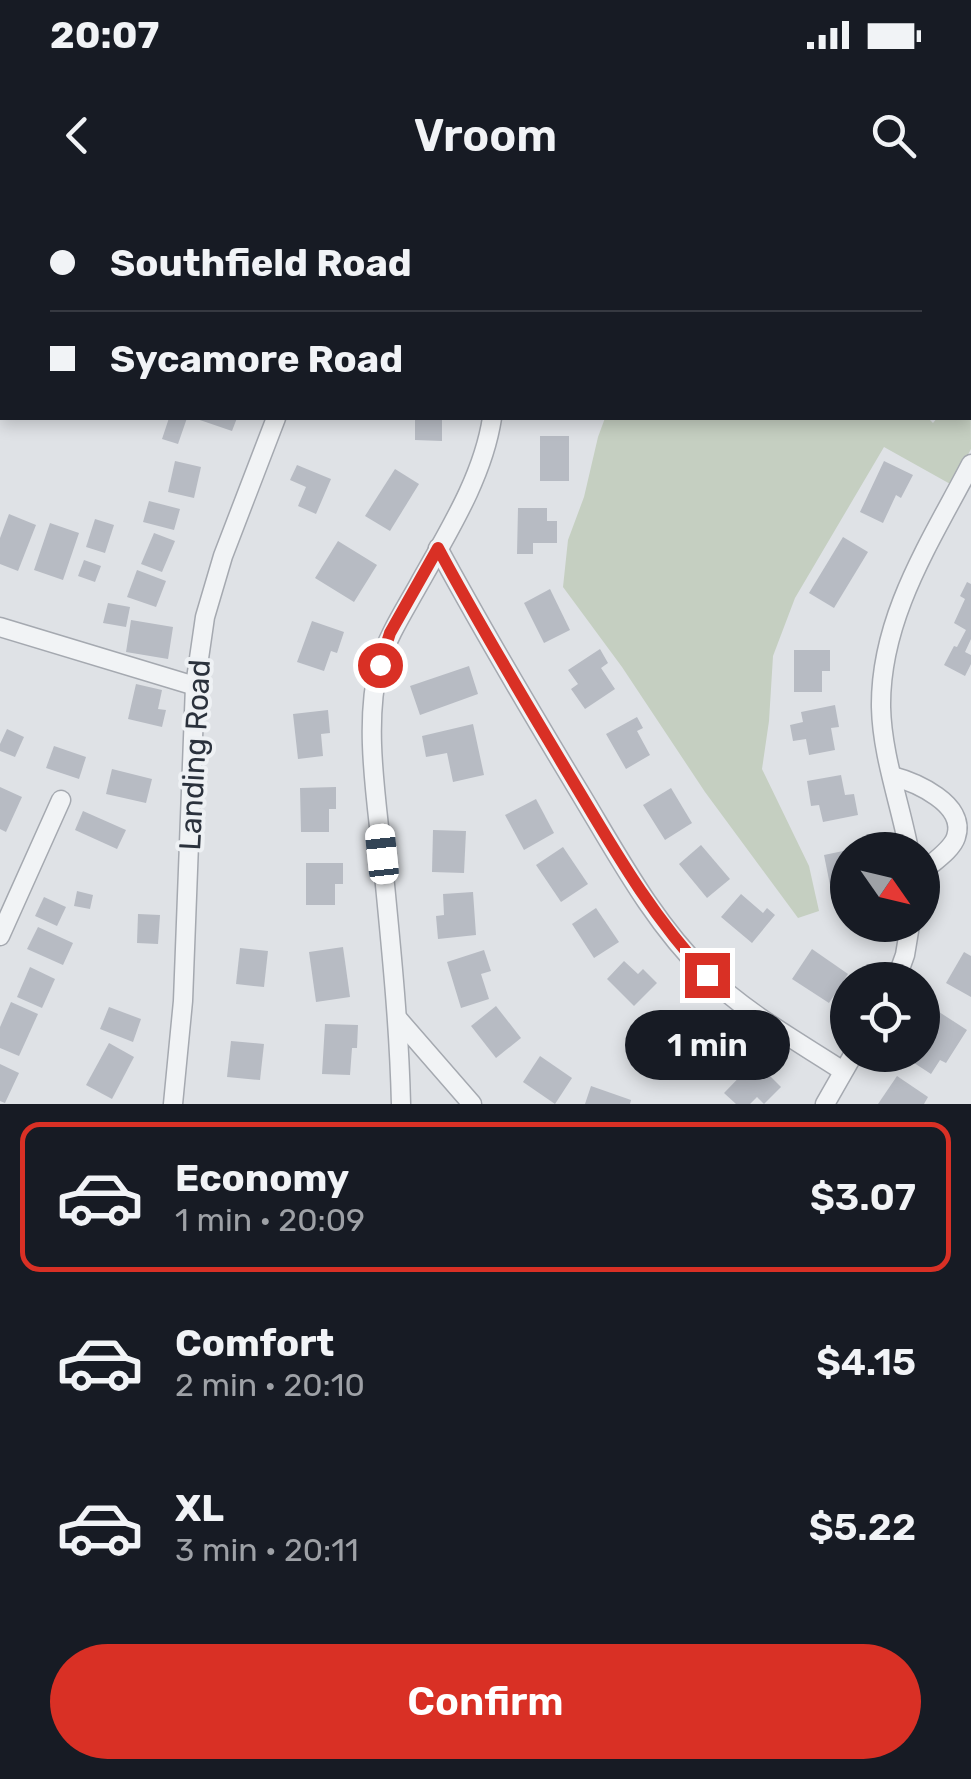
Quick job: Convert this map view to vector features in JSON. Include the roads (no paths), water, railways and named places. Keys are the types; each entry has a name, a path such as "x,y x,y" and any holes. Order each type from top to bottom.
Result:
{"street":[{"name":"Landing Road","path":"173,1104 183,1001 195,686 204,617 275,420"},
{"path":"402,1104 376,789 373,697 390,633 476,477 492,420"},
{"path":"905,832 881,708 886,654 911,580 971,464"},
{"path":"438,548 640,892 682,948 740,1003 830,1053"},
{"path":"0,626 195,686"},
{"path":"892,776 939,796 953,815 958,834 940,855"},
{"path":"0,936 61,800"},
{"path":"398,1020 472,1104"},
{"path":"825,1104 843,1072"},
{"path":"164,1104 175,1084"}]}
